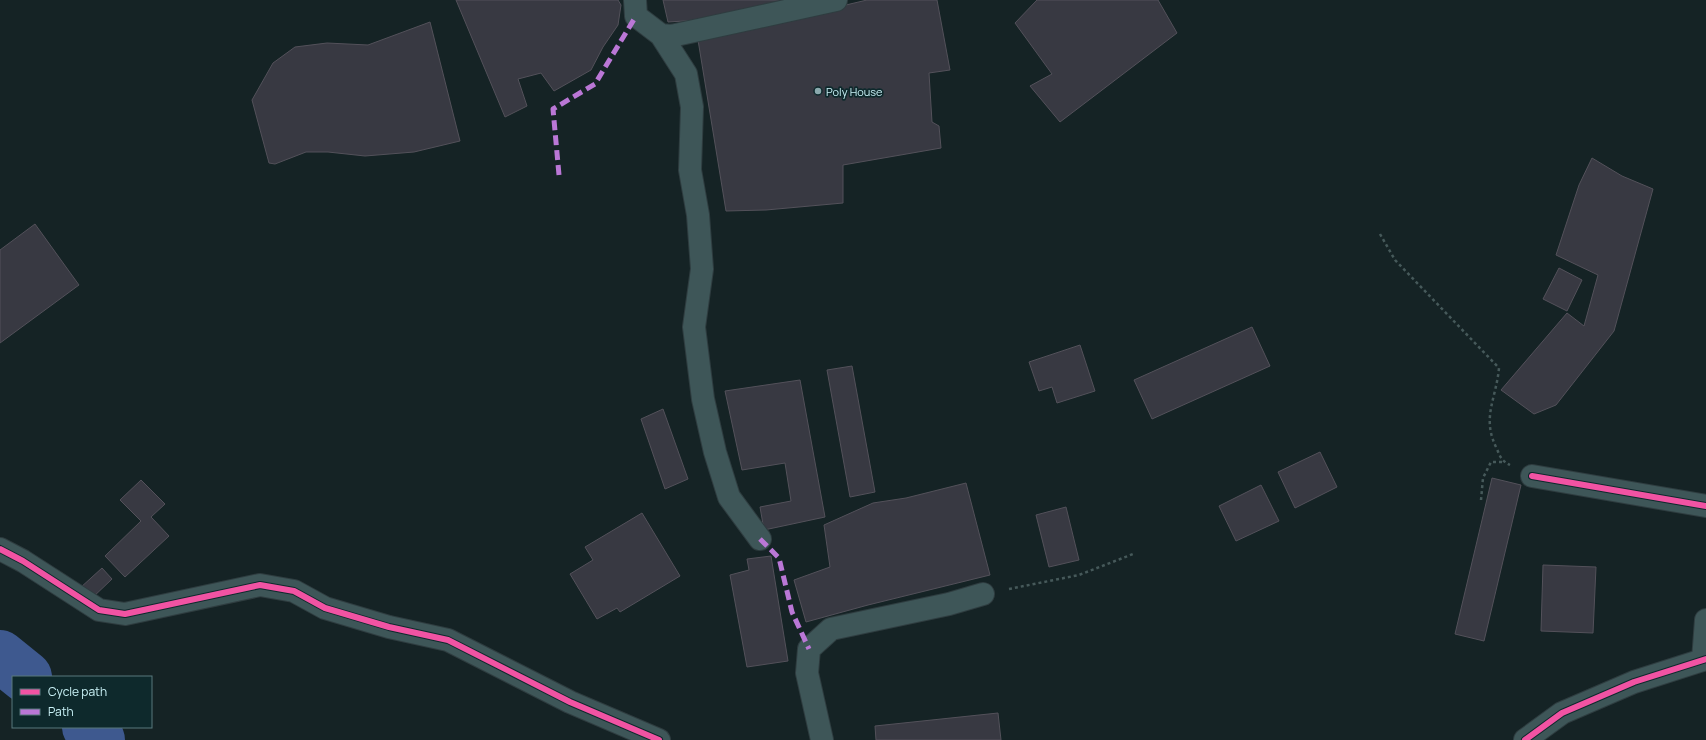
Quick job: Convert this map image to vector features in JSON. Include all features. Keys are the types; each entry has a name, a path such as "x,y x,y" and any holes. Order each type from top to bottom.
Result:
{"street":[{"path":"636,0 636,16 660,35 686,74 692,107 690,170 698,215 702,269 694,327 703,399 715,452 729,497 760,539"},
{"path":"660,35 671,36 836,0"},
{"path":"1532,476 1706,506"},
{"path":"0,549 23,561 99,610 118,613 125,614 260,585 294,591 325,608 389,627 448,640 570,702 658,740"},
{"path":"822,740 807,673 809,649 830,629 949,604 982,594"},
{"path":"1525,740 1562,712 1634,682 1704,659 1706,620"}],"path":[{"path":"1380,234 1396,260 1499,368 1498,381 1489,413 1491,438 1503,462"},
{"path":"1480,500 1483,478 1491,462 1503,462 1532,476"},
{"path":"982,594 1078,575 1133,554"}],"building":[{"path":"456,0 618,0 621,5 618,25 603,47 591,70 554,91 541,73 518,79 527,106 505,117"},
{"path":"663,0 803,0 700,20 668,22"},
{"name":"Poly House","path":"867,0 937,0 950,70 929,73 932,122 939,126 941,148 843,165 843,203 766,210 726,211 698,40"},
{"path":"1037,0 1158,0 1177,33 1060,122 1030,86 1052,74 1015,23"},
{"path":"430,22 460,141 414,152 365,156 328,152 306,152 275,164 269,163 252,100 273,63 295,47 327,43 368,45"},
{"path":"1592,158 1622,176 1653,189 1614,331 1556,405 1534,414 1501,390 1567,313 1584,326 1598,275 1556,255 1579,185"},
{"path":"35,224 79,285 0,343 0,250"},
{"path":"1559,268 1582,280 1567,311 1543,299"},
{"path":"1252,327 1270,366 1152,419 1134,380"},
{"path":"1080,345 1095,391 1057,403 1052,387 1039,391 1029,362"},
{"path":"852,366 875,492 850,497 827,370"},
{"path":"800,380 825,517 764,530 760,507 791,501 785,463 742,470 725,391"},
{"path":"663,409 688,479 665,489 641,419"},
{"path":"1320,452 1337,487 1295,508 1278,472"},
{"path":"1492,478 1521,485 1484,641 1455,634"},
{"path":"141,480 165,504 151,517 169,536 125,577 105,556 141,521 120,500"},
{"path":"966,483 990,575 806,622 794,580 830,567 824,525 873,503 906,498"},
{"path":"1261,485 1279,521 1236,541 1219,506"},
{"path":"1066,507 1079,560 1049,567 1036,515"},
{"path":"642,513 680,576 620,612 617,608 597,619 570,574 593,560 585,547"},
{"path":"771,556 788,661 747,667 730,575 749,570 747,559"},
{"path":"1543,565 1596,567 1593,633 1541,631"},
{"path":"102,568 112,579 90,600 80,588"},
{"path":"998,713 1001,740 876,740 875,726"}],"waterway":[{"path":"0,656 25,676"},
{"path":"89,728 97,735 99,740"}],"marked path":[{"path":"559,175 553,109 595,84 636,16"},
{"path":"760,539 779,558 792,612 809,649"}],"cycle path":[{"path":"1532,476 1706,506"},
{"path":"0,549 23,561 99,610 125,614 260,585 294,591 325,608 389,627 448,640 570,702 659,740"},
{"path":"1525,740 1562,713 1634,682 1706,659"}],"place":[{"name":"Poly House","path":"818,91"}]}
